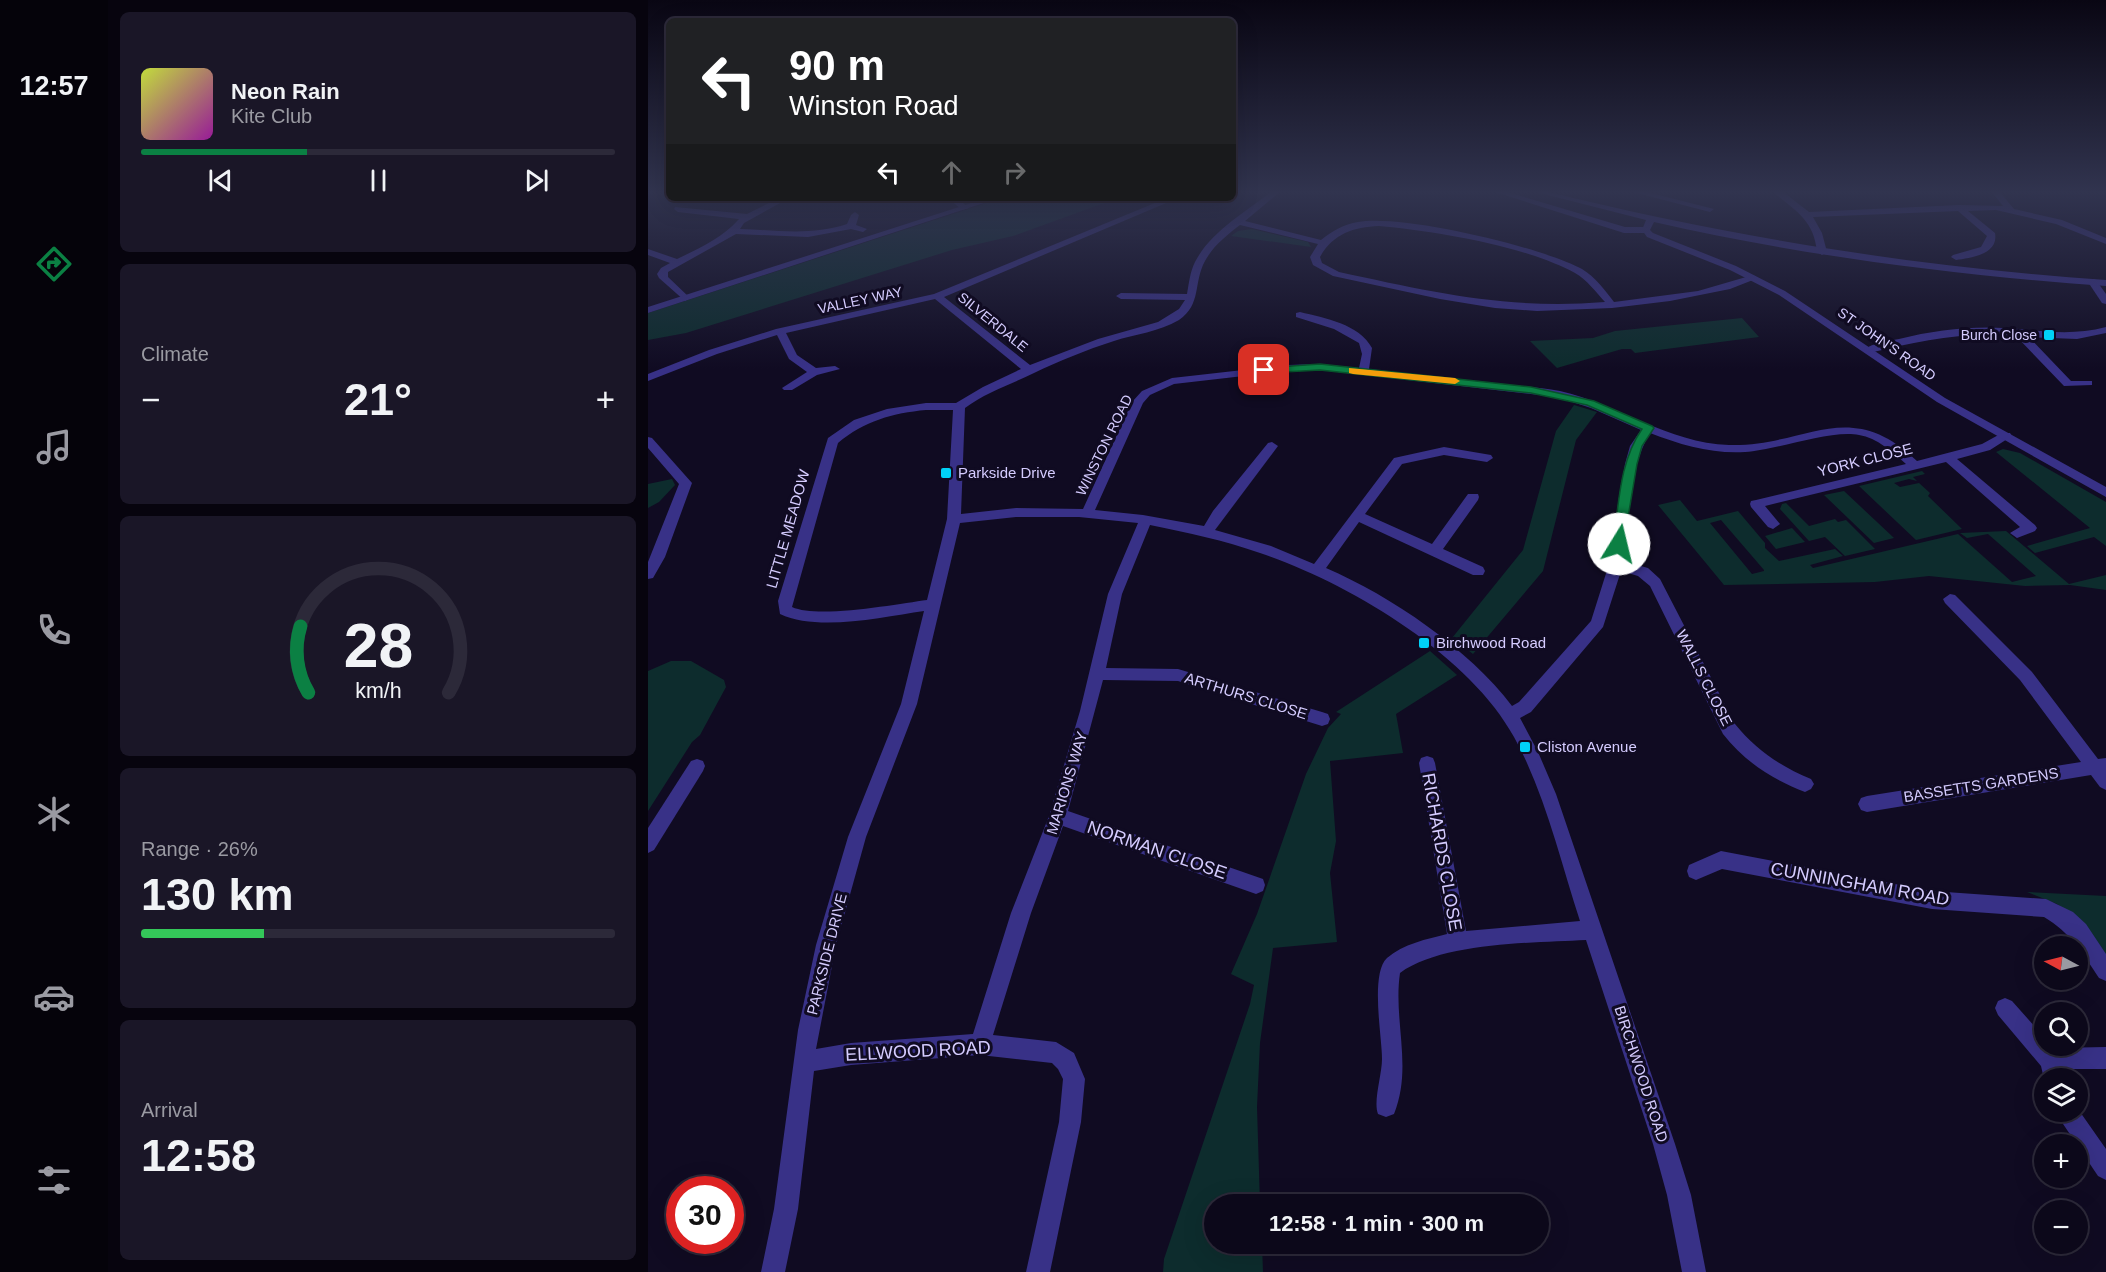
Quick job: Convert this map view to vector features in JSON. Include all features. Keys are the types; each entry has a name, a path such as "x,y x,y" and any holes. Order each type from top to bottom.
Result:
{"street":[{"path":"685,297 670,285 662,274 676,262 702,250"},
{"path":"648,309 832,250"},
{"name":"VALLEY WAY","path":"648,378 713,352 780,332 937,296 1047,250"},
{"path":"959,407 973,397 1030,371 1108,339 1166,323 1182,313 1193,297 1200,261 1208,250"},
{"path":"1319,250 1315,258 1318,265 1336,274 1495,305 1559,308 1612,305 1694,294 1735,285 1753,278"},
{"path":"1520,250 1578,271 1592,281 1612,305"},
{"name":"ST JOHN'S ROAD","path":"1687,250 1753,278 1808,309 1941,400 2106,493"},
{"path":"1811,250 1961,271 2106,283"},
{"path":"1956,257 1979,250"},
{"path":"648,252 676,262"},
{"path":"2093,282 2106,301"},
{"name":"SILVERDALE","path":"937,296 1030,371"},
{"path":"1121,296 1193,297"},
{"path":"1300,315 1341,329 1362,340 1367,354 1363,372"},
{"path":"780,332 793,357 814,372"},
{"path":"1869,350 1942,332 2072,336 2103,334"},
{"path":"2018,333 2076,394"},
{"name":"WINSTON ROAD","path":"1088,512 1138,402 1146,393 1166,382 1304,367 1558,394 1591,403 1648,428 1706,447 1755,447 1853,430 1876,437 1914,465"},
{"path":"788,388 814,372 835,369"},
{"path":"2068,384 2088,383"},
{"name":"LITTLE MEADOW","path":"934,604 812,618 788,614 785,610 785,601 832,441 852,426 895,412 928,405 959,407"},
{"name":"PARKSIDE DRIVE","path":"773,1272 786,1209 803,1064 826,945 857,837 909,704 954,519 959,407"},
{"path":"1510,715 1526,707 1598,623 1616,564 1631,464 1636,446 1648,428"},
{"name":"YORK CLOSE","path":"1773,524 1756,504 1948,458 1986,447 2006,436"},
{"path":"648,441 686,483 658,557 648,574"},
{"path":"1206,534 1218,514 1272,446"},
{"path":"1317,570 1398,461 1444,451 1486,458"},
{"path":"1948,458 2030,528 2017,533"},
{"path":"1434,551 1473,498"},
{"name":"BIRCHWOOD ROAD","path":"954,519 996,513 1088,512 1146,520 1240,542 1317,570 1363,593 1410,622 1464,664 1510,715 1539,778 1594,930 1664,1144 1678,1195 1694,1272"},
{"path":"1357,516 1478,571"},
{"name":"MARIONS WAY","path":"980,1044 1021,913 1058,816 1097,674 1115,594 1146,520"},
{"name":"WALLS CLOSE","path":"1616,564 1643,572 1655,583 1729,729 1740,745 1756,759 1782,775 1805,784"},
{"path":"1950,599 2026,676 2100,765 2106,782"},
{"name":"ARTHURS CLOSE","path":"1097,674 1178,675 1322,718"},
{"name":"RICHARDS CLOSE","path":"1427,763 1458,940"},
{"name":"BASSETTS GARDENS","path":"1867,804 2100,765"},
{"path":"648,844 697,766"},
{"name":"NORMAN CLOSE","path":"1058,816 1256,885"},
{"name":"CUNNINGHAM ROAD","path":"1696,871 1721,860 1932,900 2046,908 2066,919 2079,931 2106,972"},
{"name":"RICHARDS CLOSE","path":"1386,1106 1392,1088 1394,1067 1389,987 1391,968 1401,958 1458,940 1594,930"},
{"path":"2005,1008 2051,1068"},
{"name":"ELLWOOD ROAD","path":"803,1064 826,1057 851,1054 980,1044 1056,1053 1066,1061 1074,1079 1070,1122 1038,1272"},
{"path":"2053,1068 2060,1058 2106,1058"},
{"path":"2073,1122 2106,1168"}],"green space":[{"path":"841,250 951,250 686,333 648,340 648,313"},
{"path":"1742,318 1759,337 1635,353 1631,349 1622,349 1557,368 1530,341 1593,338 1615,331"},
{"path":"1574,405 1597,412 1576,440 1543,571 1473,654 1452,638 1523,550 1556,431"},
{"path":"2003,449 2020,453 2106,502 2106,546 2094,537 2035,553 2027,546 2090,528 1996,452"},
{"path":"1922,471 1925,474 1913,477 1917,481 1909,479 1894,483 1900,487 1919,483 1930,493 1928,496 1962,529 1916,540 1859,486"},
{"path":"672,479 675,485 659,502 648,508 648,484"},
{"path":"1844,491 1894,538 1874,543 1824,495"},
{"path":"1680,500 1697,521 1738,511 1765,543 1765,548 1779,561 1835,549 1843,556 1810,565 1813,568 1958,534 2012,582 2036,576 1988,534 1967,538 1960,533 2006,531 2069,584 2106,575 2106,590 2070,585 2025,586 1929,576 1875,582 1724,585 1658,505","holes":["1721,520 1764,570 1752,574 1710,523"]},
{"path":"1786,503 1809,526 1835,519 1838,522 1846,520 1875,549 1845,556 1825,537 1809,541 1780,509 1782,504"},
{"path":"1792,528 1805,542 1776,549 1765,536"},
{"path":"1430,651 1457,675 1396,714 1403,753 1330,761 1336,841 1330,873 1337,942 1273,948 1260,1043 1257,1107 1260,1194 1204,1194 1204,1254 1262,1254 1263,1272 1163,1272 1164,1259 1250,1004 1254,985 1231,974 1257,914 1306,774 1328,728 1341,714 1336,712"},
{"path":"671,661 691,661 724,680 726,687 700,735 692,742 648,811 648,671"},
{"path":"2027,892 2106,896 2106,958 2082,921 2057,904"}],"slow traffic":[{"path":"1353,371 1455,381"}],"place":[{"name":"Burch Close","path":"2049,335"},
{"name":"Parkside Drive","path":"946,473"},
{"name":"Birchwood Road","path":"1424,643"},
{"name":"Cliston Avenue","path":"1525,747"}],"route":[{"path":"1264,370 1320,367 1558,394 1591,403 1648,428 1636,446 1631,464 1619,544"}]}
